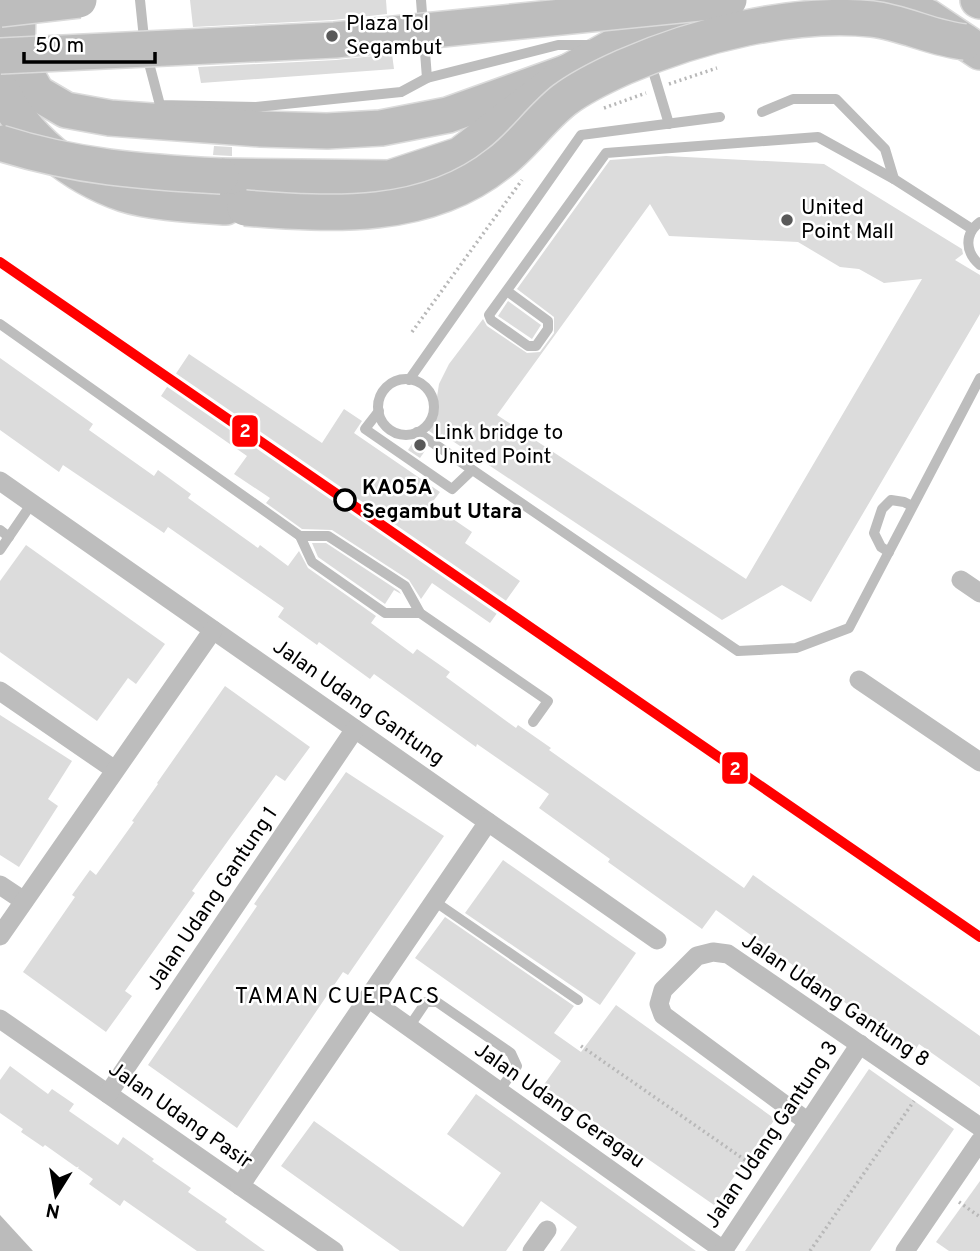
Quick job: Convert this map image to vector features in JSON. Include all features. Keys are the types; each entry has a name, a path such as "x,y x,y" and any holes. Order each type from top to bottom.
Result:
{"highway":[{"path":"21,0 18,5 17,58 37,93 66,110 110,118 274,130 382,128 448,115 569,72"},
{"path":"0,9 79,0"},
{"path":"0,56 335,40 729,0"},
{"path":"883,0 928,17 972,47"},
{"path":"0,143 90,165 133,171 309,178 390,178 460,155 569,72 627,38 705,3"},
{"path":"0,88 28,131 67,167 125,195 189,205 281,211 374,211 437,199 472,183 500,163 564,100 625,67 686,44 745,29 811,19 871,19 904,24 972,47"}],"street":[{"name":"Jalan Udang Gantung","path":"0,481 657,940"},
{"path":"961,580 980,593"},
{"path":"0,936 213,630"},
{"path":"859,680 980,762"},
{"path":"0,691 115,770"},
{"name":"Jalan Udang Gantung 1","path":"108,1094 355,729"},
{"path":"240,1186 488,822"},
{"path":"0,885 24,901"},
{"name":"Jalan Udang Gantung 8","path":"808,1122 663,1015 659,1004 663,990 697,956 713,952 727,954 980,1127"},
{"name":"Jalan Udang Geragau","path":"368,999 723,1250"},
{"name":"Jalan Udang Pasir","path":"0,1018 334,1251"},
{"name":"Jalan Udang Gantung 3","path":"723,1250 860,1044"},
{"path":"905,1251 980,1141"},
{"path":"532,1251 547,1230"}],"lane":[{"path":"140,0 145,48 160,105 256,107 401,92 427,78 558,45 627,38 669,124"},
{"path":"421,0 427,78"},
{"path":"762,112 793,99 836,99 885,149 894,179"},
{"path":"409,380 581,135 720,117"},
{"path":"507,290 548,321 548,329 536,346 528,346 491,320 489,315 507,290 606,153 818,137 976,225 969,236 969,252 980,265"},
{"path":"0,324 300,536 312,562 385,614 421,613"},
{"path":"417,432 738,651 796,648 849,628 980,378"},
{"path":"409,380 425,387 433,403 430,420 417,432 399,434 391,430 384,424 379,411 384,390 391,383 409,380"},
{"path":"379,411 366,429 452,489 472,470"},
{"path":"889,552 881,547 874,533 883,509 891,500 912,506"},
{"path":"0,550 32,503"},
{"path":"0,530 9,537"},
{"path":"300,536 328,536 405,586 421,613 548,701 534,722"},
{"path":"434,901 578,1000"},
{"path":"409,1027 426,1002 437,1003 511,1053 516,1066 499,1091"}],"path":[{"path":"581,1046 771,1178"},
{"path":"810,1251 923,1088"},
{"path":"945,1192 980,1217"}],"shaded area":[{"path":"0,1215 33,1251 0,1251"}],"building":[{"path":"190,0 386,0 387,14 333,20 193,27"},
{"path":"392,54 394,69 201,83 198,67 336,60"},
{"path":"214,146 232,147 232,156 213,155"},
{"path":"666,156 824,164 962,249 963,254 955,260 980,275 980,314 811,602 782,585 722,620 442,434 438,437 423,427 435,410 439,384 449,364 483,319 487,326 527,353 540,352 554,333 554,317 517,289 610,160","holes":["650,204 669,236 798,242 840,267 859,269 884,283 922,279 746,579 497,415"]},
{"path":"508,301 541,325 532,339 498,316"},
{"name":"KA05A Segambut Utara","path":"189,354 322,443 344,409 362,421 354,433 440,492 431,504 472,532 465,543 520,581 490,623 432,583 421,599 409,580 332,530 302,529 266,503 270,498 234,474 247,456 161,396"},
{"path":"0,358 93,424 89,430 154,476 158,470 191,494 188,498 258,548 260,545 288,566 299,551 308,568 376,616 371,623 413,654 417,649 450,672 446,677 516,728 518,725 551,748 549,750 744,888 753,875 980,1036 980,1087 919,1044 914,1052 716,910 702,929 608,862 610,859 539,808 549,794 477,744 476,747 374,674 370,679 319,642 317,645 278,617 284,608 168,527 164,533 63,465 59,472 0,430"},
{"path":"415,439 427,448 420,458 408,450"},
{"path":"312,543 326,543 401,594 394,590 385,604 318,557"},
{"path":"26,545 165,644 136,684 128,678 97,721 0,652 0,581"},
{"path":"225,686 310,747 285,781 276,775 192,891 195,893 125,991 132,996 106,1032 23,972 75,897 72,895 90,870 96,875"},
{"path":"0,715 72,761 48,799 58,806 19,867 0,855"},
{"path":"346,772 444,836 348,975 343,972 237,1128 148,1065 257,906 254,904"},
{"path":"503,860 636,953 600,1005 465,913"},
{"path":"445,917 574,1006 554,1033 581,1052 616,1005 775,1119 714,1205 543,1086 561,1061 415,958"},
{"path":"10,1066 48,1094 52,1089 74,1104 69,1111 118,1145 123,1137 154,1159 152,1161 191,1188 188,1192 227,1219 225,1222 265,1251 197,1251 124,1200 120,1206 89,1184 93,1179 45,1145 43,1147 21,1132 23,1129 0,1113 0,1080"},
{"path":"869,1069 954,1129 870,1251 745,1251"},
{"path":"476,1094 696,1251 560,1251 577,1227 541,1201 506,1251 400,1251 281,1166 314,1121 463,1227 501,1173 447,1134"},
{"path":"980,1181 980,1251 949,1251 936,1242"}],"transit line":[{"name":"2","path":"0,262 980,937"}],"place":[{"name":"Plaza Tol Segambut","path":"332,36"},
{"name":"United Point Mall","path":"787,220"},
{"name":"Link bridge to United Point","path":"420,445"},
{"name":"KA05A Segambut Utara","path":"345,500"}],"district":[{"name":"TAMAN CUEPACS","path":"338,997"}]}
